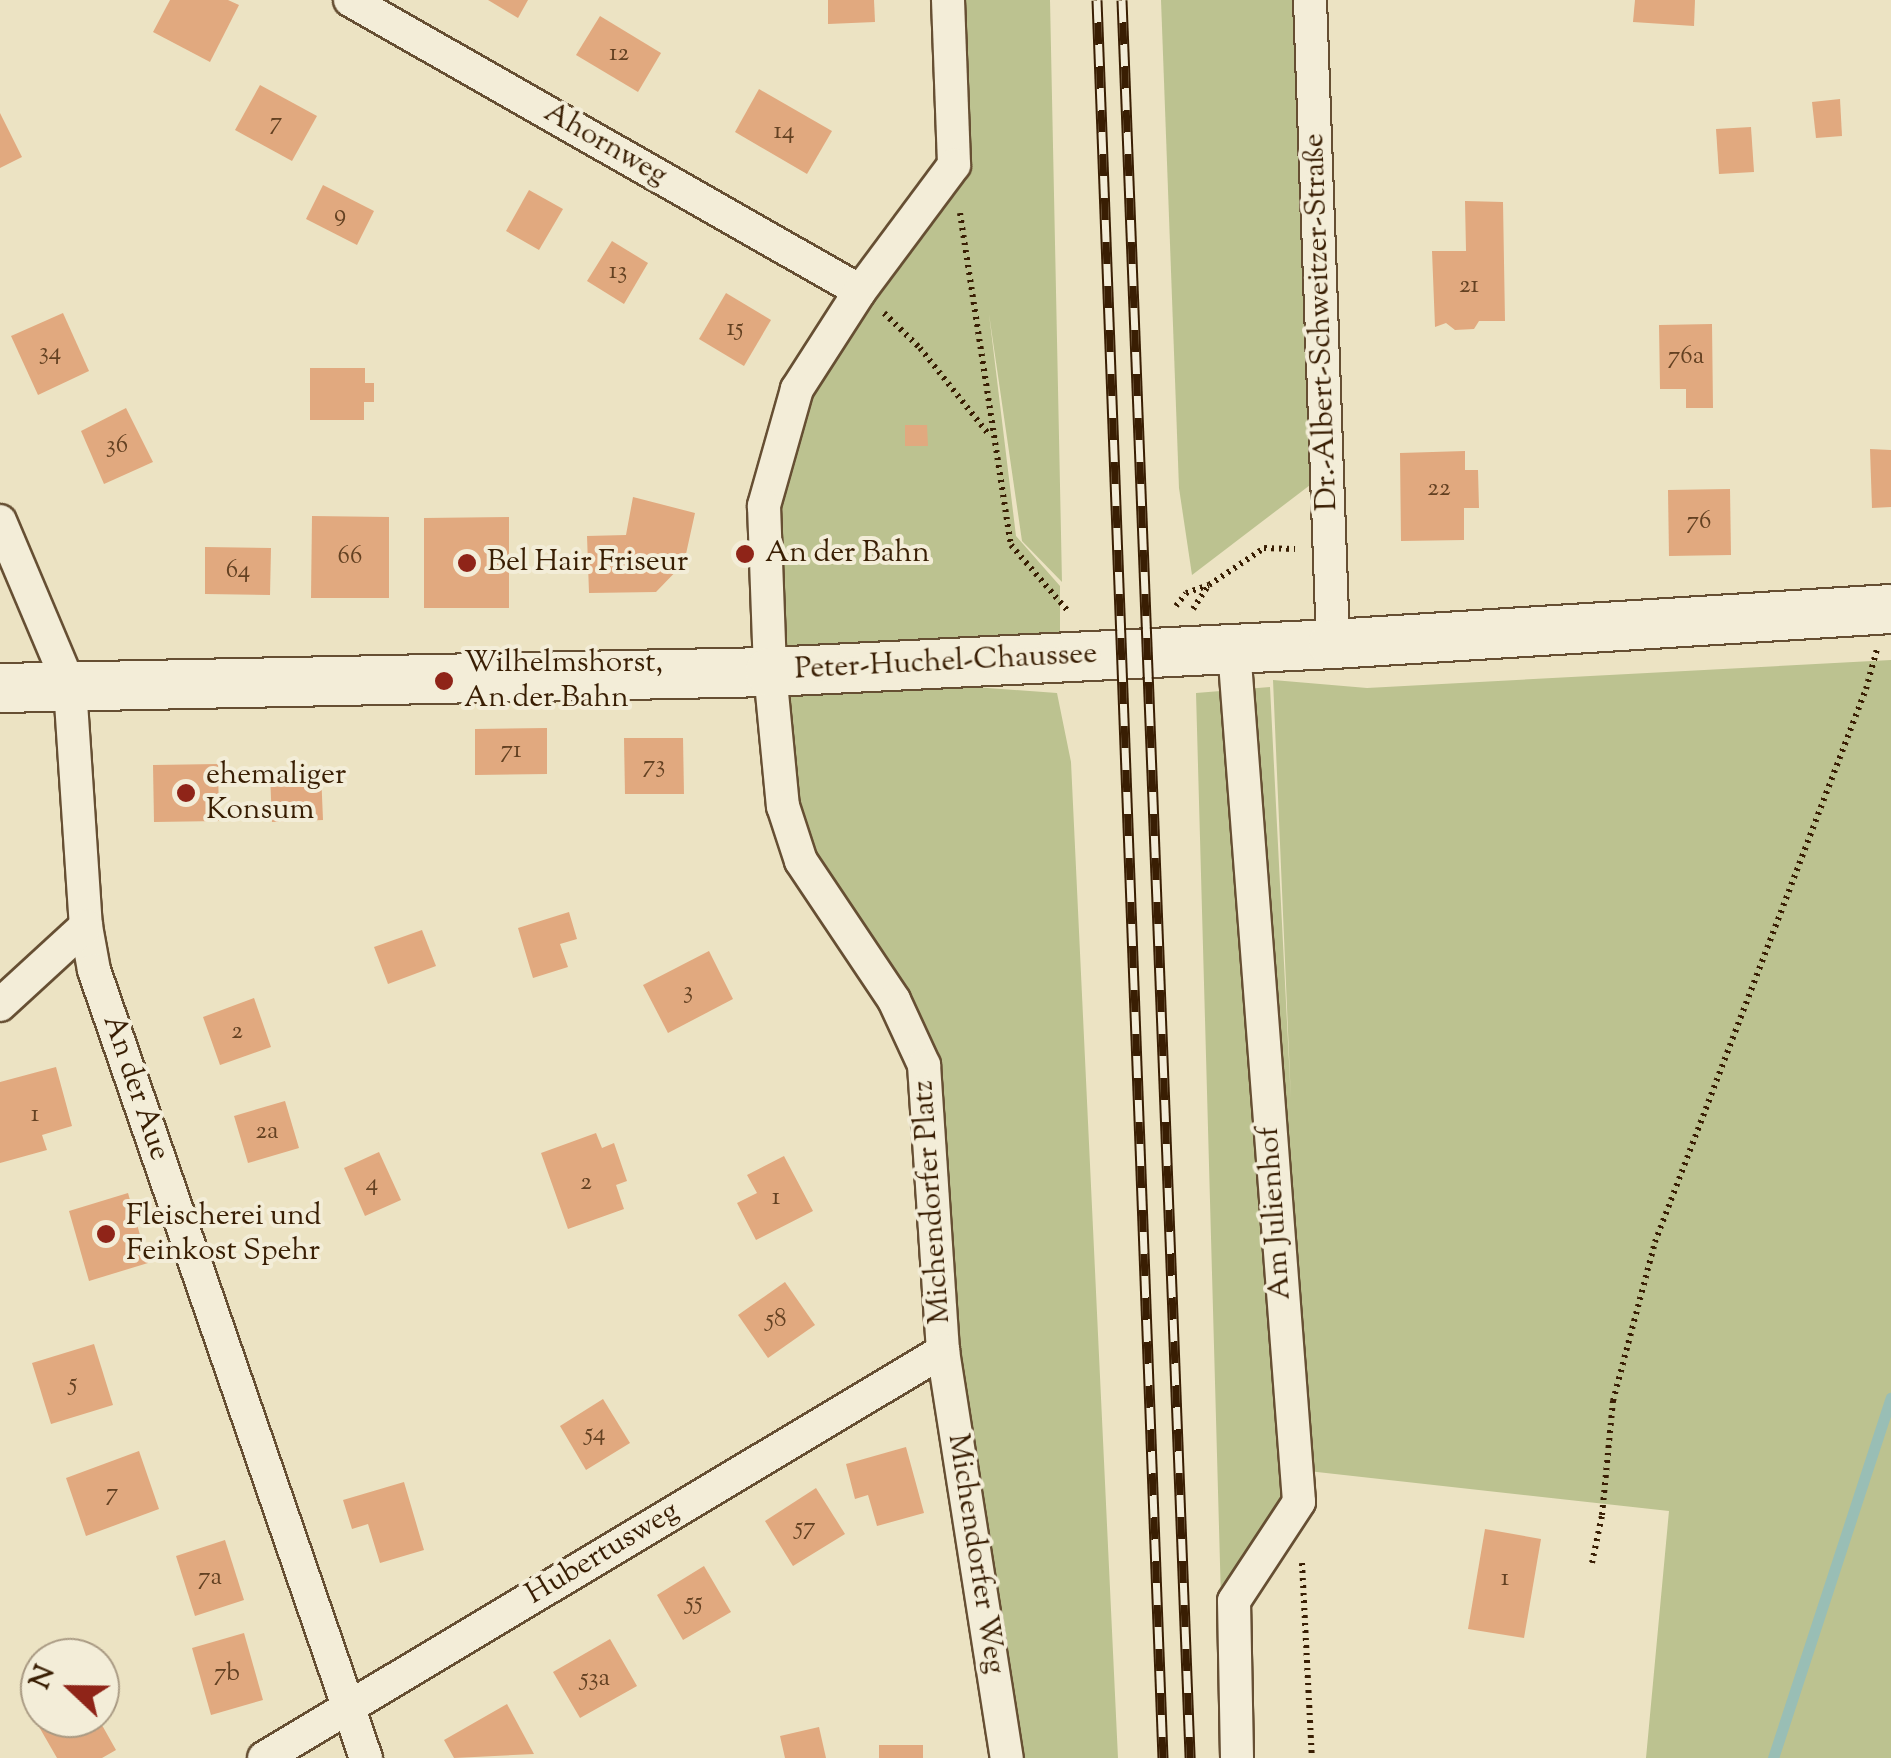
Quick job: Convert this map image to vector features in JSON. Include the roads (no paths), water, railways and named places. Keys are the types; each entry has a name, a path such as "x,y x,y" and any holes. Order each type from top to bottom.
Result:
{"street":[{"name":"Ahornweg","path":"350,0 860,290"},
{"name":"Michendorfer Platz","path":"944,1351 924,1065 894,1000 801,862 784,806 770,672 764,506 797,389 860,290 954,164 948,0"},
{"name":"Dr.-Albert-Schweitzer-Straße","path":"1310,0 1333,644"},
{"name":"An der Aue","path":"0,521 70,687 86,926 94,970 366,1758"},
{"name":"Peter-Huchel-Chaussee","path":"0,688 770,672 1333,644 1890,609"},
{"name":"Am Julienhof","path":"1234,649 1298,1502 1234,1602 1237,1758"},
{"path":"0,1005 86,926"},
{"name":"Hubertusweg","path":"264,1758 944,1351"},
{"name":"Michendorfer Weg","path":"944,1351 1007,1758"}],"waterway":[{"path":"1773,1758 1891,1398"}],"railway":[{"path":"1097,0 1163,1758"},
{"path":"1122,0 1190,1758"}],"place":[{"name":"An der Bahn","path":"745,554"},
{"name":"Bel Hair Friseur","path":"467,563"},
{"name":"Wilhelmshorst, An der Bahn","path":"444,681"},
{"name":"ehemaliger Konsum","path":"186,793"},
{"name":"Fleischerei und Feinkost Spehr","path":"106,1234"}]}
